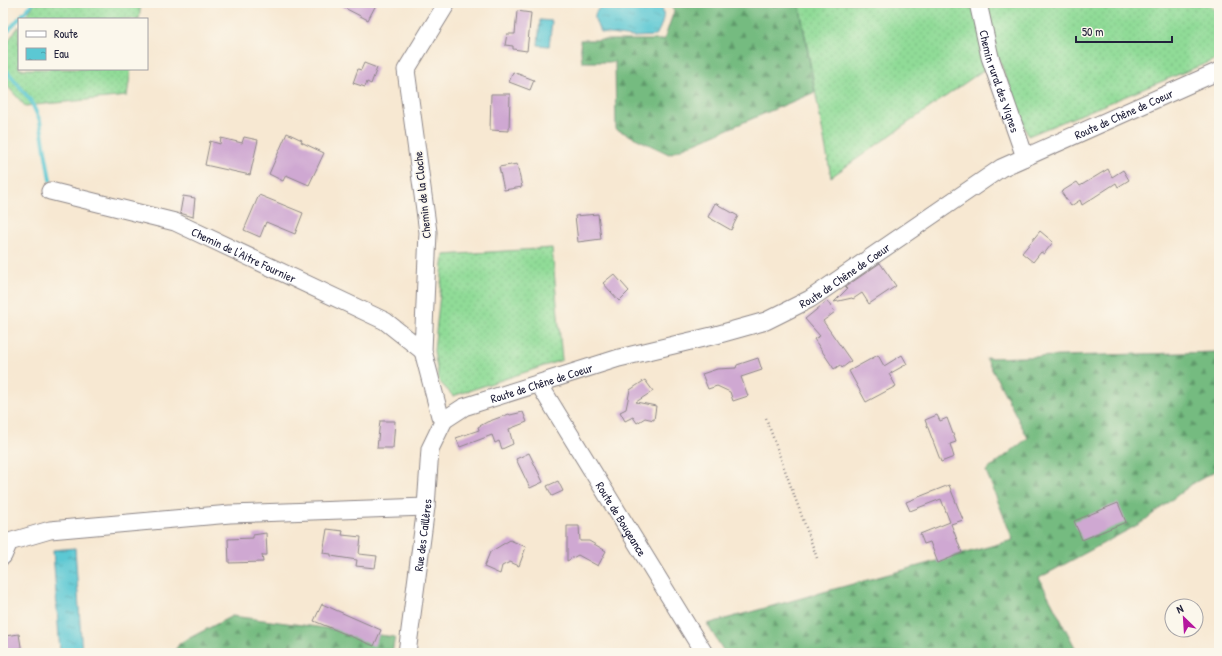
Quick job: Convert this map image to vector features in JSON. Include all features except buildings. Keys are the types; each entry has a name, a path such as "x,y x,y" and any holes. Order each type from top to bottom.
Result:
{"street":[{"name":"Chemin de la Cloche","path":"444,420 440,416 423,351 428,232 406,70 447,3"},
{"name":"Chemin rural des Vignes","path":"978,3 990,57 1025,157"},
{"name":"Route de Chêne de Coeur","path":"444,420 464,407 619,358 716,335 766,320 810,299 1001,168 1219,71"},
{"name":"Chemin de l'Aitre Fournier","path":"50,191 175,222 385,321 423,351"},
{"name":"Route de Bougeance","path":"539,384 704,653"},
{"name":"Rue des Caillères","path":"407,653 426,507 430,449 444,420"},
{"path":"3,556 9,542 50,530 230,514 426,507"}],"path":[{"path":"766,418 817,558"}],"green space":[{"path":"35,3 141,3 139,18 25,18"},
{"path":"672,3 799,3 815,92 669,154 616,129 615,62 582,62 580,40 664,40 674,11"},
{"path":"799,3 1209,3 1219,17 1219,58 1028,136 999,59 831,177"},
{"path":"18,27 18,70 131,70 127,96 25,106 3,81 3,48"},
{"path":"552,248 562,360 453,396 439,381 434,351 444,255"},
{"path":"1219,352 1219,469 1192,484 1141,523 1039,578 1078,653 725,653 707,624 1013,540 986,471 1028,438 986,358"},
{"path":"232,616 395,637 392,653 173,653 180,643"}],"water":[{"path":"612,3 659,3 663,11 663,20 656,36 633,37 602,33 596,22 595,14 601,7"},
{"path":"540,20 552,21 549,46 538,45"},
{"path":"75,548 82,653 60,653 53,550"}],"waterway":[{"path":"19,18 33,3"},
{"path":"3,36 18,20"},
{"path":"3,66 31,101 40,121 50,180"}]}
